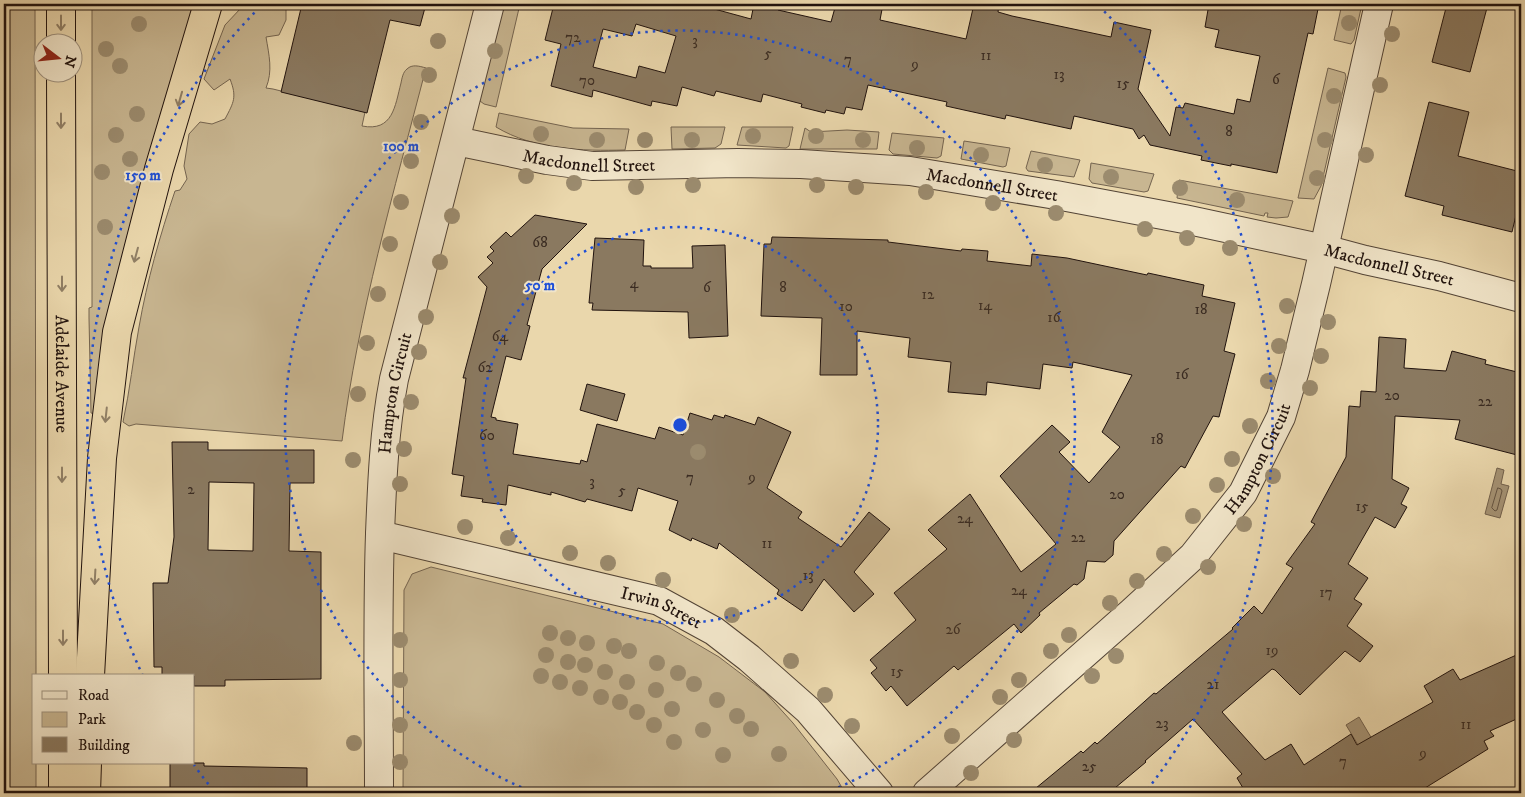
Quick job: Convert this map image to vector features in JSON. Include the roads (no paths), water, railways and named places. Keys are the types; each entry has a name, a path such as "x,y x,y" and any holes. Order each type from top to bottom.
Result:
{"highway":[{"path":"61,4 61,32"},
{"path":"90,674 102,458 117,332 159,169 208,4"},
{"name":"Adelaide Avenue","path":"61,82 63,674"},
{"path":"63,764 63,793"},
{"path":"86,793 87,764"}],"street":[{"path":"194,52 216,4"},
{"name":"Hampton Circuit","path":"379,793 378,576 382,464 388,410 394,379 490,4"},
{"name":"Hampton Circuit","path":"927,793 1193,556 1243,493 1281,417 1301,346 1379,4"},
{"name":"Macdonnell Street","path":"456,141 548,160 592,166 792,164 910,172 1131,209 1324,249 1439,276 1521,298"},
{"name":"Irwin Street","path":"380,535 659,601 714,631 760,667 808,710 879,793"}],"water":[{"path":"1497,468 1504,470 1501,484 1509,486 1500,518 1485,514"},
{"path":"1359,717 1378,749 1366,758 1346,725"}]}
